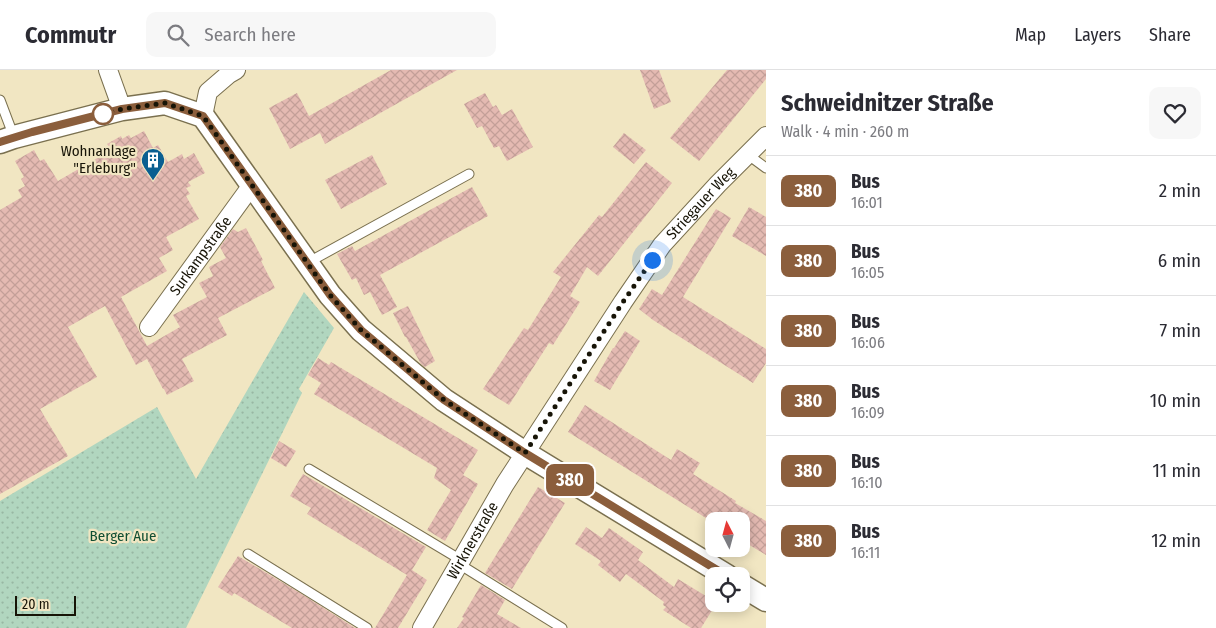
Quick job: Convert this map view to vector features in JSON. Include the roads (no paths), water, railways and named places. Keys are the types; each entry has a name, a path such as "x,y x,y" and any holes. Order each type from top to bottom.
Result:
{"street":[{"path":"108,70 122,109"},
{"path":"203,116 208,92 236,70"},
{"path":"7,140 122,109 165,103 203,116 330,295 361,330 444,400 525,453 711,567"},
{"name":"Striegauer Weg","path":"525,453 662,245 718,184 766,136"},
{"name":"Surkampstraße","path":"149,327 252,185"},
{"name":"Wirknerstraße","path":"422,628 505,484 525,453"},
{"path":"750,590 766,600"}],"lane":[{"path":"0,100 7,140"},
{"path":"747,154 766,168"},
{"path":"307,263 469,174"},
{"path":"309,469 460,562 562,628"},
{"path":"248,554 366,628"}],"place":[{"name":"Wohnanlage \"Erleburg\"","path":"153,181"}],"park label":[{"name":"Berger Aue","path":"123,536"}]}
